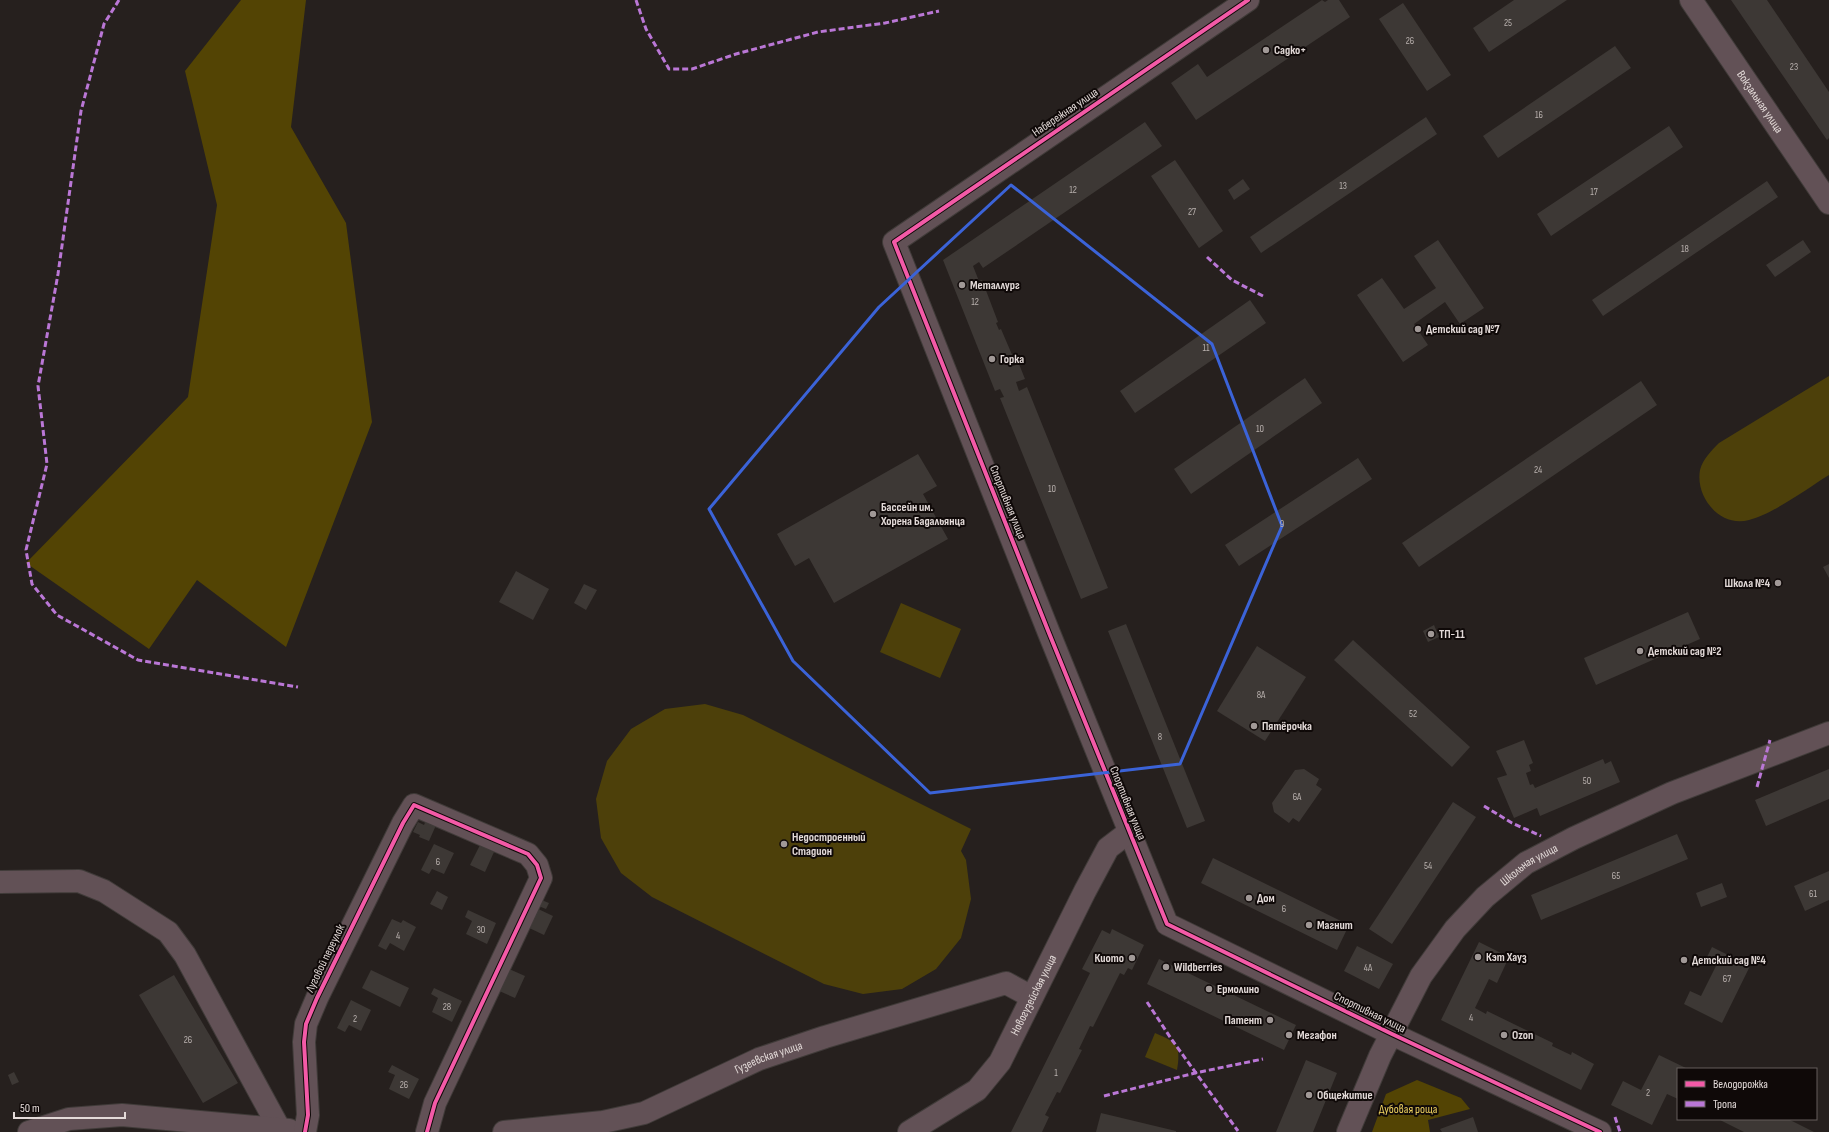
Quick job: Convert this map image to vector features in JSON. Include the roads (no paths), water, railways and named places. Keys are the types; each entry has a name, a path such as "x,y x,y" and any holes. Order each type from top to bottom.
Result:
{"street":[{"name":"Набережная улица","path":"894,242 1248,0"},
{"name":"Вокзальная улица","path":"1691,0 1829,203"},
{"name":"Спортивная улица","path":"894,242 1167,924 1392,1034 1600,1132"},
{"name":"Школьная улица","path":"1348,1132 1380,1056 1421,976 1455,929 1485,897 1526,863 1574,838 1672,793 1829,733"},
{"name":"Луговой переулок","path":"306,1132 308,1115 304,1042 306,1024 403,823 414,805 528,854 537,865 542,878 435,1103 427,1132"},
{"name":"Новогузейская улица","path":"909,1132 977,1090 1000,1062 1108,848 1129,832"},
{"path":"0,882 79,882 104,890 168,932 185,955 279,1128"},
{"name":"Гузеевская улица","path":"504,1132 603,1122 644,1113 760,1059 825,1036 1006,983 1032,997"},
{"path":"29,1132 69,1119 122,1123 279,1128 306,1132"}],"place":[{"name":"Садко+","path":"1266,50"},
{"name":"Металлург","path":"962,285"},
{"name":"Детский сад №7","path":"1418,329"},
{"name":"Горка","path":"992,359"},
{"name":"Бассейн им. Хорена Бадальянца","path":"873,514"},
{"name":"Школа №4","path":"1778,583"},
{"name":"ТП-11","path":"1431,634"},
{"name":"Детский сад №2","path":"1640,651"},
{"name":"Пятёрочка","path":"1254,726"},
{"name":"Недостроенный Стадион","path":"784,844"},
{"name":"Дом","path":"1249,898"},
{"name":"Магнит","path":"1309,925"},
{"name":"Кэт Хауз","path":"1478,957"},
{"name":"Киото","path":"1132,958"},
{"name":"Детский сад №4","path":"1684,960"},
{"name":"Wildberries","path":"1166,967"},
{"name":"Ермолино","path":"1209,989"},
{"name":"Патент","path":"1270,1020"},
{"name":"Мегафон","path":"1289,1035"},
{"name":"Ozon","path":"1504,1035"},
{"name":"Общежитие","path":"1309,1095"}],"park label":[{"name":"Дубовая роща","path":"1408,1109"}]}
